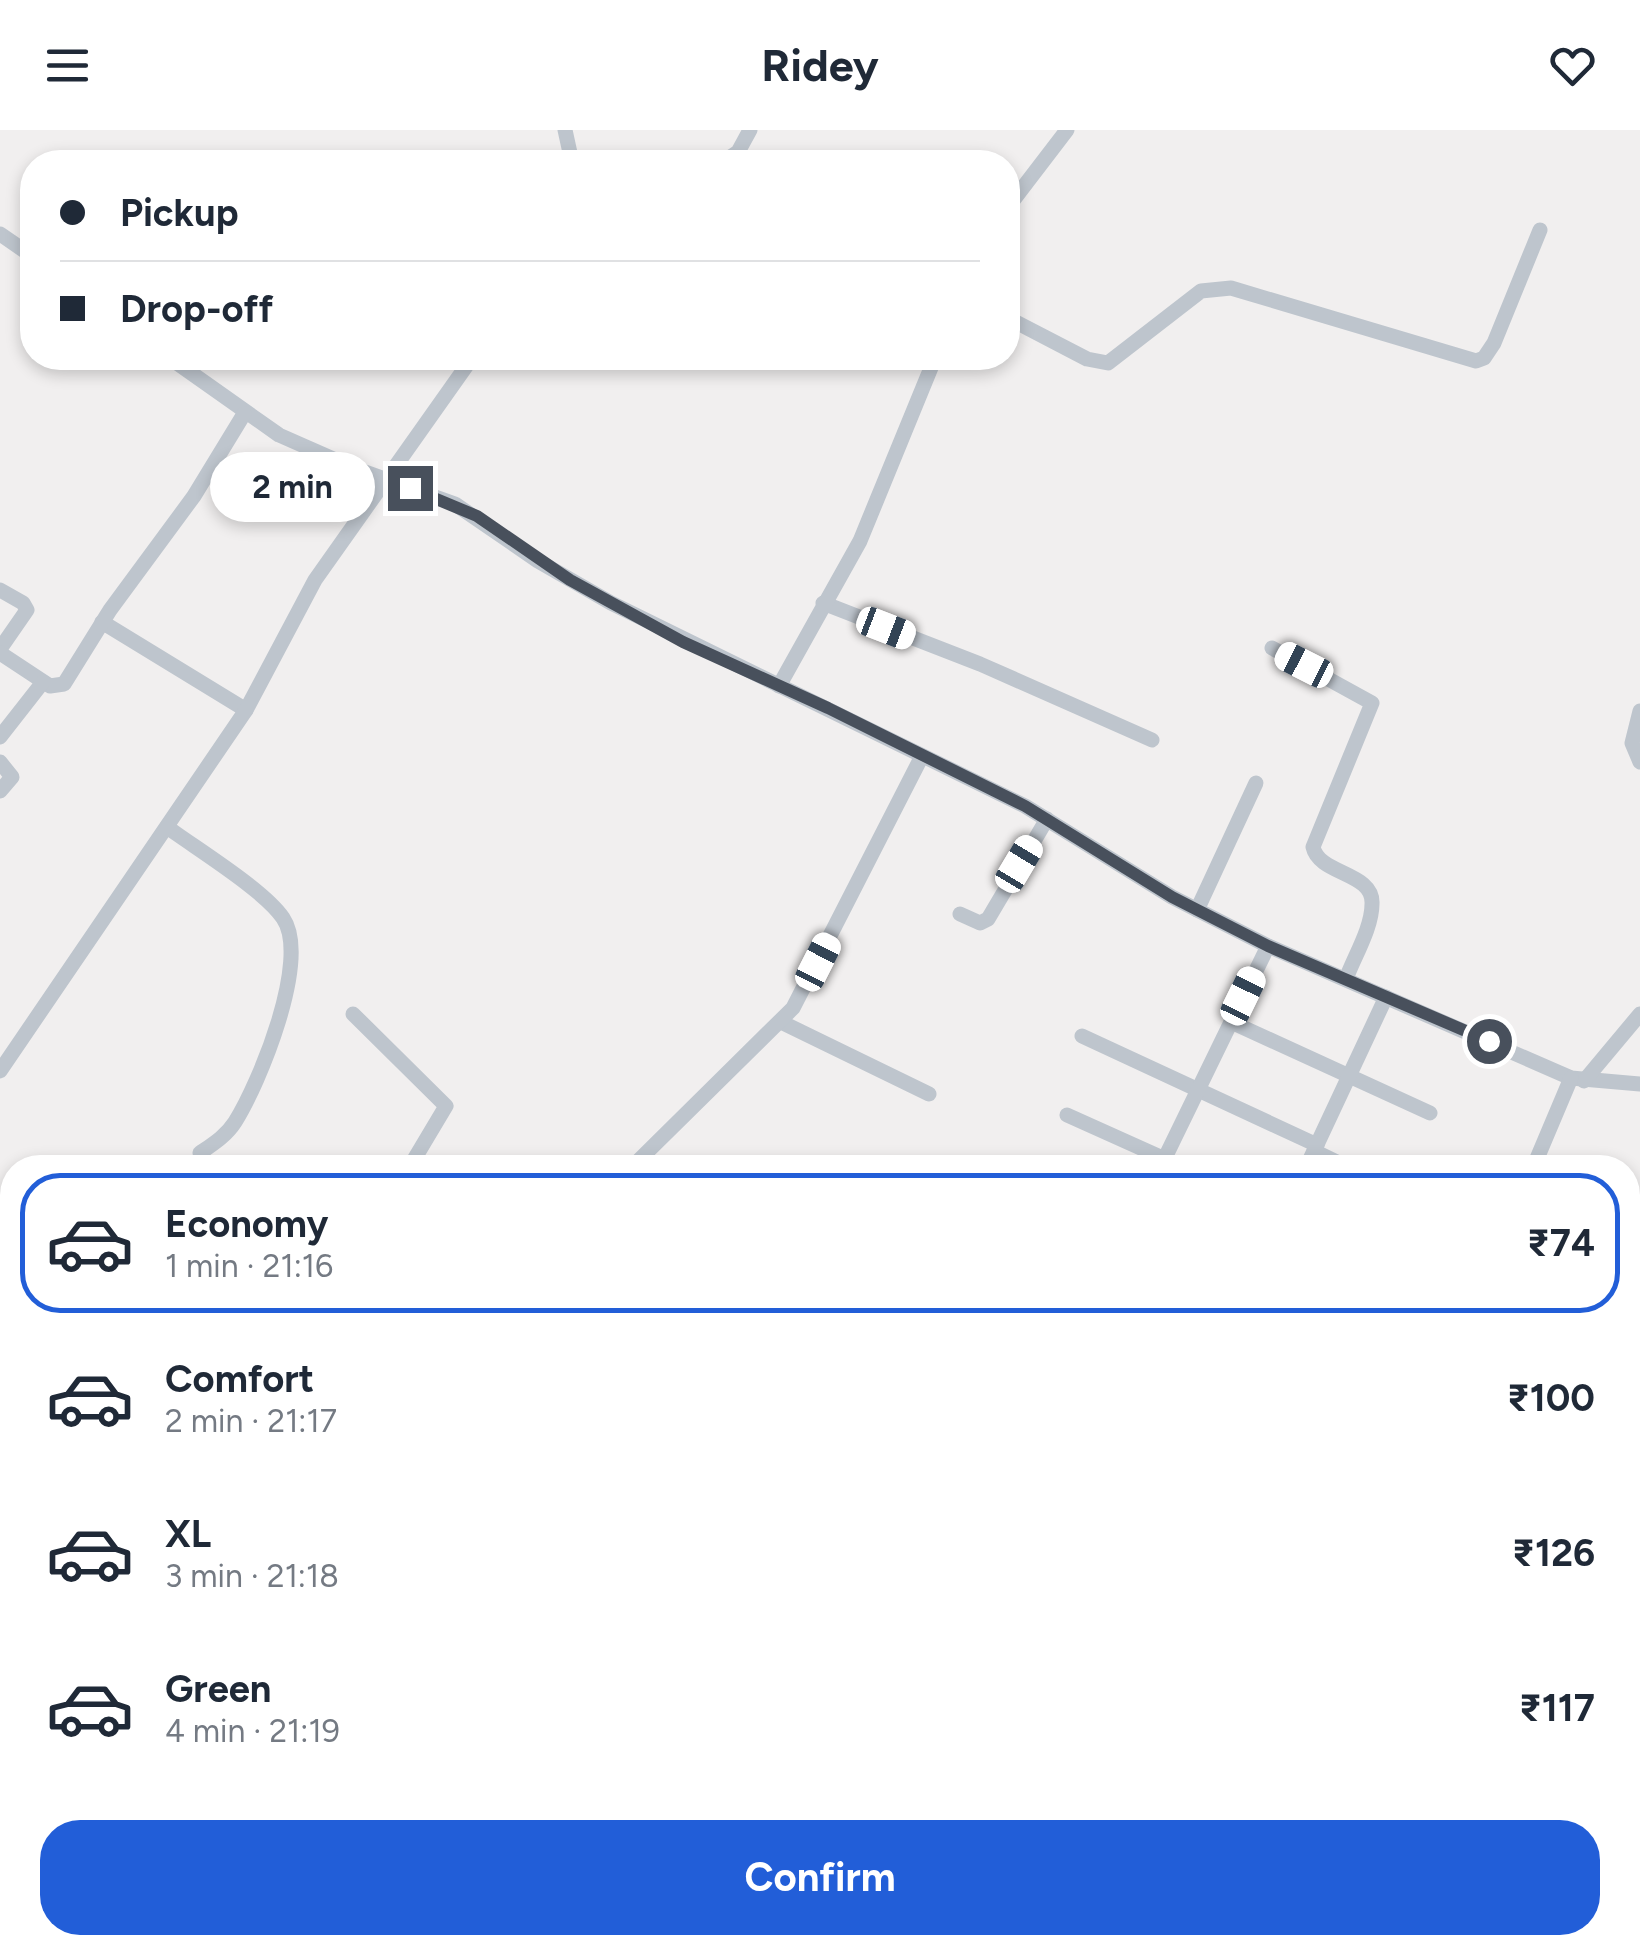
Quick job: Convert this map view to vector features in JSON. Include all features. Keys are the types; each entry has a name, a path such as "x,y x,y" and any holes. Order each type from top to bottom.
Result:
{"street":[{"path":"1020,191 1068,130"},
{"path":"1020,324 1087,359 1108,363 1201,291 1232,288 1336,316 1455,359 1480,360 1494,343 1540,230"},
{"path":"186,370 244,414 306,448 456,504 584,588 683,642 1047,818 1198,910 1268,946 1578,1080 1640,1084"},
{"path":"0,1070 246,710 314,580 463,370"},
{"path":"779,686 860,541 930,370"},
{"path":"0,590 23,603 27,610 0,651 43,682 64,684 102,622 194,496 244,414"},
{"path":"823,604 980,664 1152,740"},
{"path":"102,622 246,710"},
{"path":"1272,648 1372,703 1313,847 1320,860 1367,888 1372,897 1370,916 1346,979"},
{"path":"0,737 43,682"},
{"path":"1640,710 1632,743 1640,762"},
{"path":"649,1155 781,1022 801,996 922,756"},
{"path":"0,762 12,777 0,791"},
{"path":"1198,910 1256,783"},
{"path":"960,914 980,923 988,920 1047,818"},
{"path":"167,827 272,907 290,935 288,982 254,1085 233,1125 200,1153"},
{"path":"1166,1155 1268,946"},
{"path":"1312,1155 1386,997"},
{"path":"353,1014 446,1106 417,1155"},
{"path":"1540,1155 1578,1080 1640,1014"},
{"path":"781,1022 929,1094"},
{"path":"1231,1022 1430,1113"},
{"path":"1082,1036 1198,1088 1328,1155"},
{"path":"1067,1115 1146,1155"}],"route":[{"path":"410,488 456,504 570,580 683,642 828,708 1025,806 1172,897 1268,946 1489,1041"}]}
